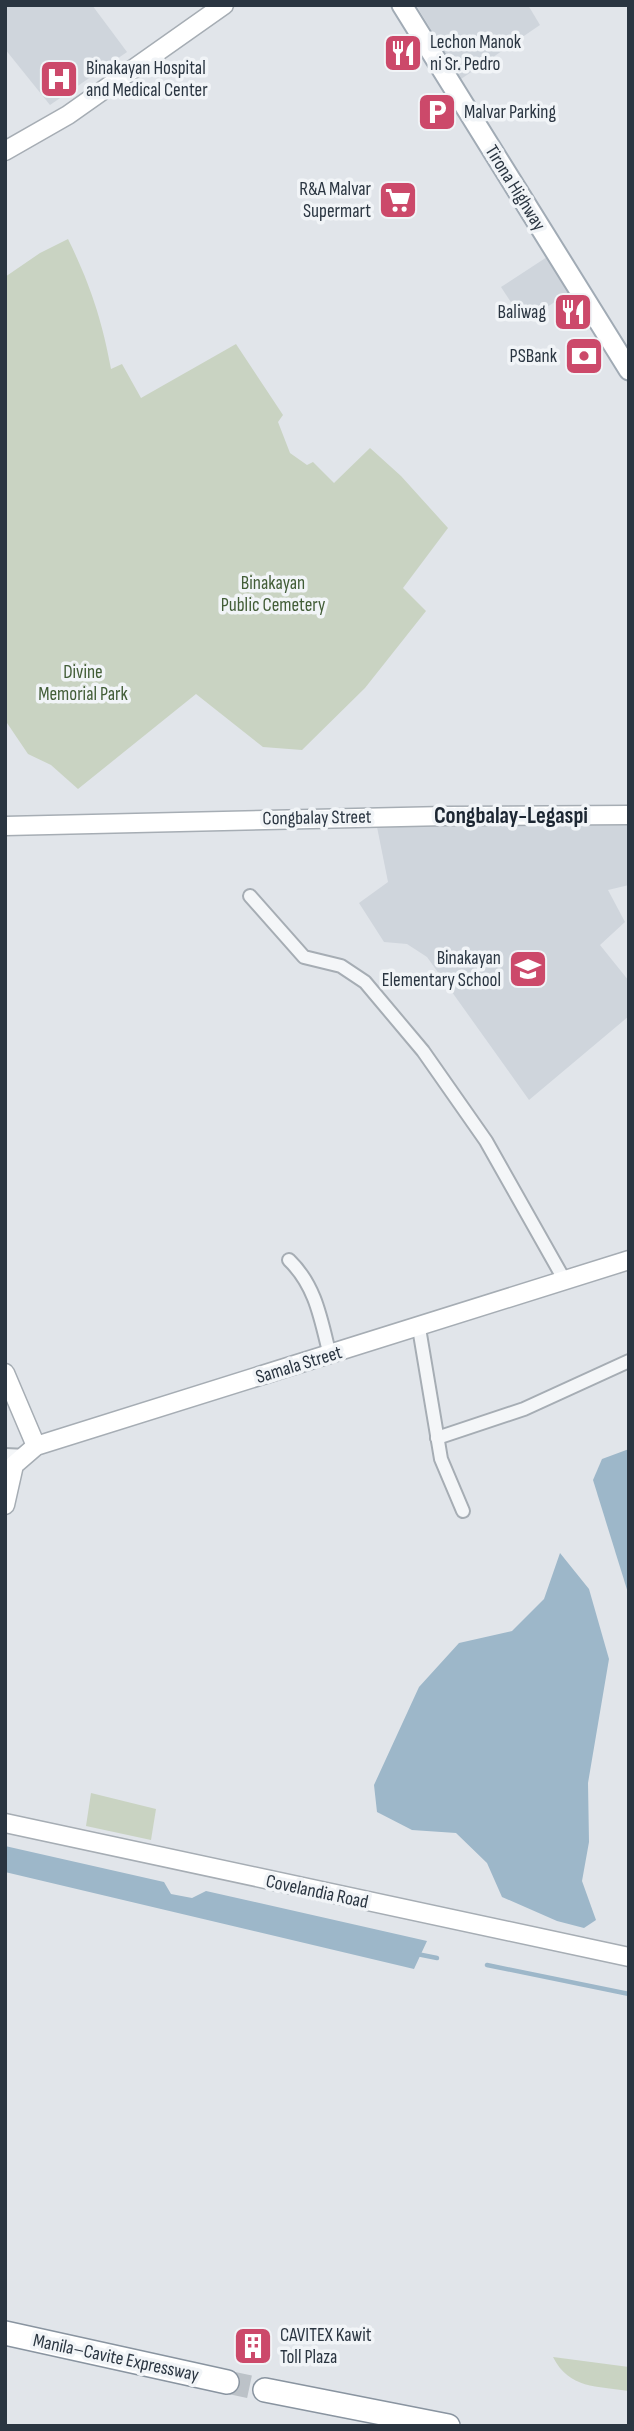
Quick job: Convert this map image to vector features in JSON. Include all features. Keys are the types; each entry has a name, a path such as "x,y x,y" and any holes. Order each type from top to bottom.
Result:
{"highway":[{"name":"Manila–Cavite Expressway","path":"5,2333 227,2382"},
{"path":"265,2390 448,2426"}],"main road":[{"name":"Tirona Highway","path":"402,5 629,370"}],"street":[{"path":"5,151 68,115 223,5"},
{"name":"Congbalay Street","path":"5,826 432,816 629,815"},
{"path":"250,896 304,957 341,966 365,982 414,1041 486,1141 565,1280"},
{"path":"289,1260 304,1275 312,1291 330,1356"},
{"name":"Samala Street","path":"31,1451 629,1260"},
{"path":"419,1328 441,1459 463,1511"},
{"path":"437,1438 524,1409 629,1361"},
{"path":"5,1373 31,1451"},
{"path":"5,1455 31,1451"},
{"path":"5,1505 14,1465 31,1451"},
{"name":"Covelandia Road","path":"5,1823 629,1957"}],"shaded area":[{"name":"Binakayan Hospital and Medical Center","path":"5,5 92,5 127,52 50,105 5,49"},
{"path":"416,5 528,5 540,25 461,79"},
{"path":"547,257 570,292 524,322 501,287"},
{"name":"Binakayan Elementary School","path":"629,819 629,885 608,890 625,922 600,945 629,981 629,1016 529,1100 427,957 407,944 384,942 359,903 388,882 377,827"}],"green space":[{"name":"Binakayan Public Cemetery","path":"68,239 94,302 111,369 122,364 141,398 236,344 283,415 278,422 290,453 307,465 313,462 334,483 370,448 401,476 448,528 403,588 426,611 365,688 302,750 263,747 196,694 78,789 51,765 28,754 5,720 5,277 40,253"},
{"path":"91,1793 156,1809 151,1840 86,1826"},
{"path":"553,2357 629,2367 629,2391 576,2381 567,2375"}],"water":[{"path":"629,1449 629,1596 593,1480 602,1459"},
{"path":"560,1553 589,1589 609,1659 588,1783 589,1842 582,1881 596,1920 584,1928 557,1921 502,1897 487,1863 456,1833 412,1830 377,1812 374,1785 419,1687 459,1643 512,1631 544,1599"},
{"path":"5,1846 164,1882 171,1894 192,1898 206,1891 427,1941 414,1969 5,1872"}],"waterway":[{"path":"417,1954 437,1958"},
{"path":"487,1965 629,1994"}],"tunnel":[{"path":"227,2382 265,2390"}],"place":[{"name":"Lechon Manok ni Sr. Pedro","path":"403,53"},
{"name":"Binakayan Hospital and Medical Center","path":"59,79"},
{"name":"Malvar Parking","path":"437,112"},
{"name":"R&A Malvar Supermart","path":"398,200"},
{"name":"Baliwag","path":"573,312"},
{"name":"PSBank","path":"584,356"},
{"name":"Binakayan Elementary School","path":"528,969"},
{"name":"CAVITEX Kawit Toll Plaza","path":"253,2346"}],"district":[{"name":"Congbalay-Legaspi","path":"511,816"}],"park label":[{"name":"Divine Memorial Park","path":"83,683"}]}
